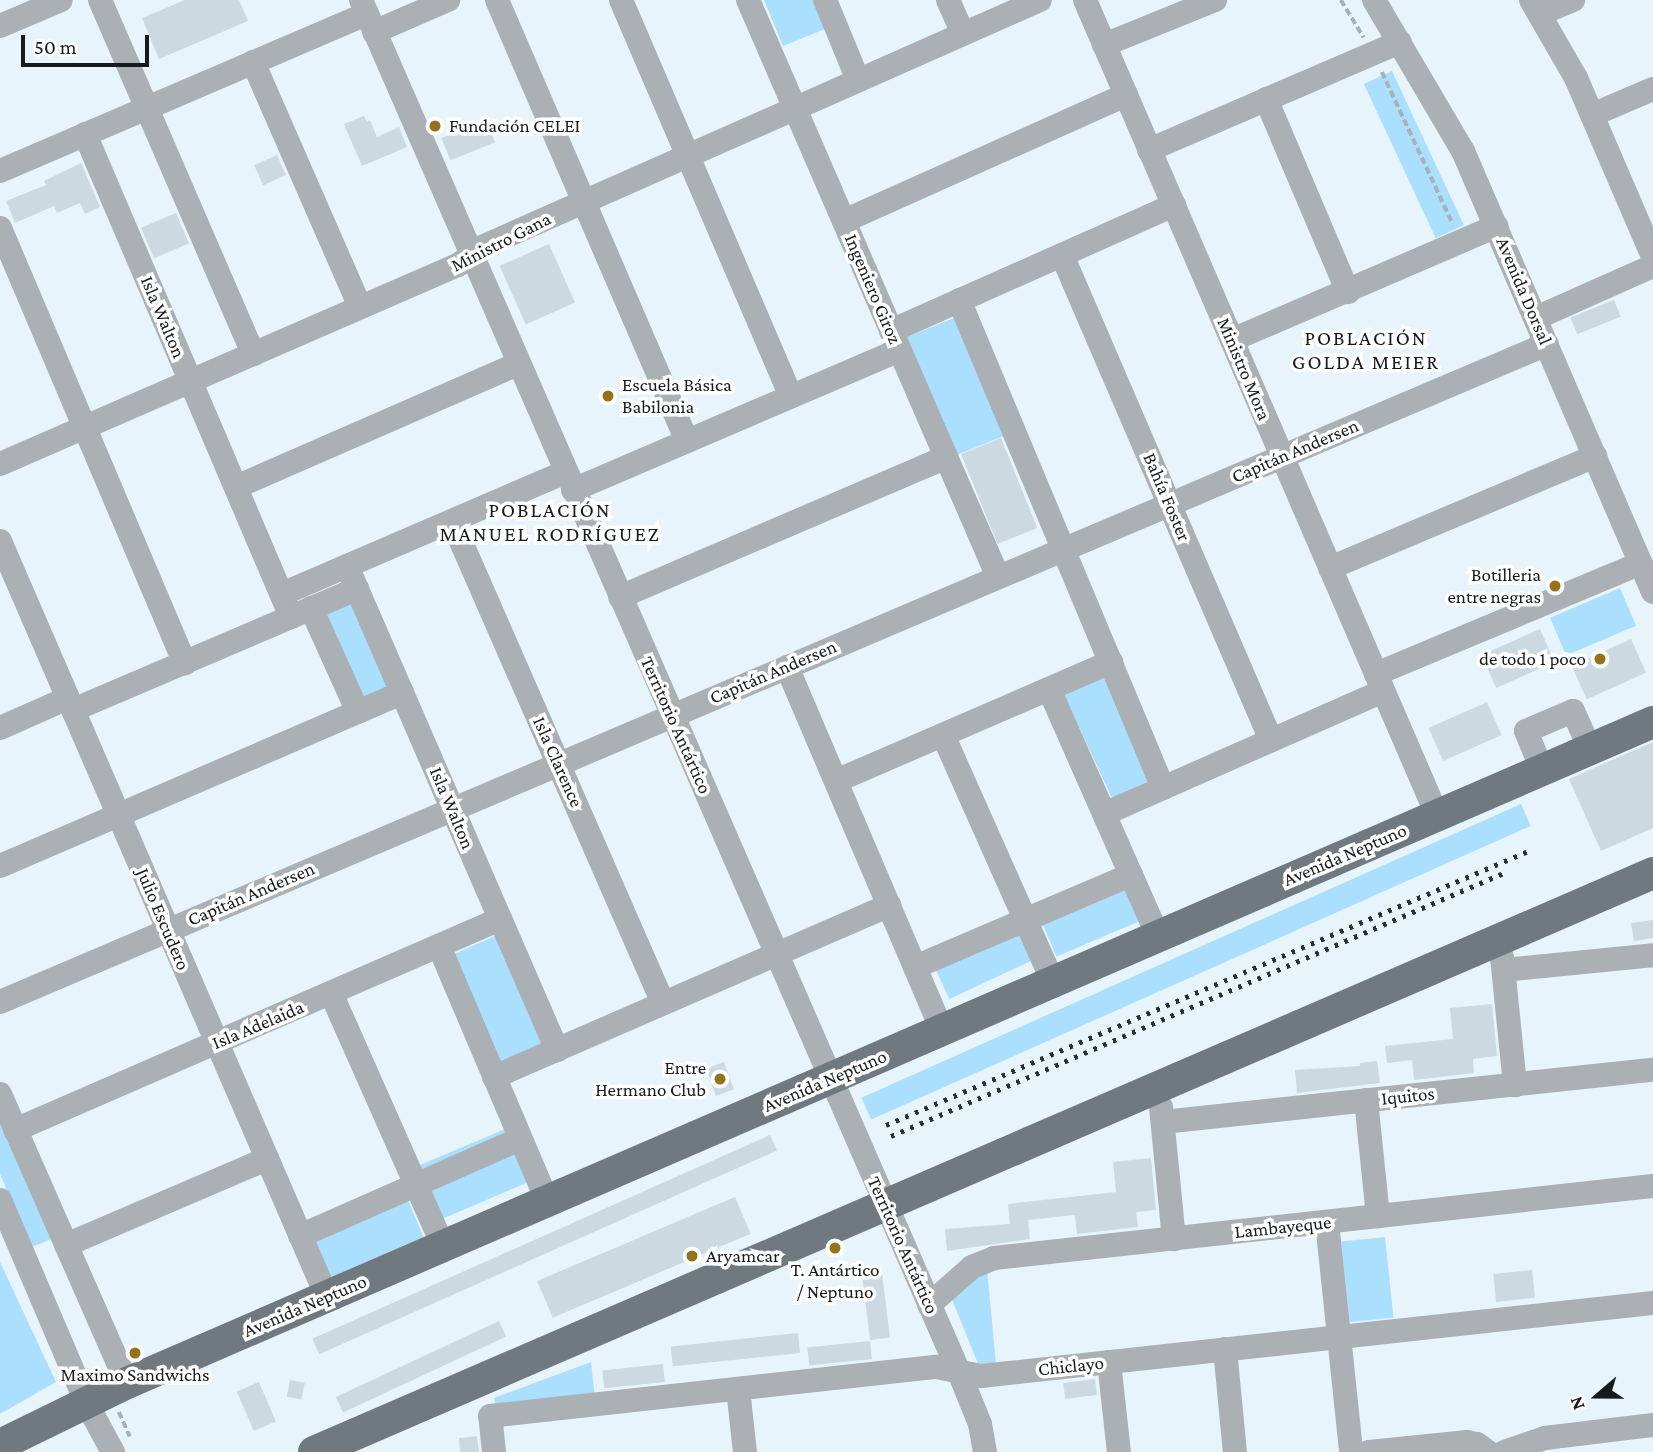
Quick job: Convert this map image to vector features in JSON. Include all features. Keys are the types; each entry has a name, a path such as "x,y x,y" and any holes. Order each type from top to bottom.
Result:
{"main road":[{"name":"Avenida Neptuno","path":"0,1445 127,1383 1653,722"},
{"path":"314,1452 1653,873"}],"street":[{"path":"0,26 61,0"},
{"path":"100,0 253,354"},
{"path":"0,171 367,15 448,0"},
{"path":"497,0 687,441"},
{"path":"621,0 791,396"},
{"name":"Ingeniero Giroz","path":"748,0 998,577"},
{"path":"825,0 858,80"},
{"path":"948,0 963,34"},
{"name":"Ministro Gana","path":"0,464 458,265 482,247 1040,0"},
{"name":"Ministro Mora","path":"1085,0 1437,815"},
{"path":"1104,45 1215,0"},
{"name":"Avenida Dorsal","path":"1374,0 1451,127 1497,226 1653,592"},
{"path":"1573,0 1535,7 1576,78 1592,115 1644,211 1653,257"},
{"name":"Territorio Antártico","path":"367,15 959,1372 980,1424 985,1452"},
{"path":"1149,150 1400,42"},
{"path":"253,62 360,307"},
{"path":"1592,115 1653,89"},
{"path":"844,221 1126,95"},
{"path":"1266,99 1348,292"},
{"name":"Isla Walton","path":"85,134 236,487 295,607 358,712"},
{"path":"0,728 185,663 352,577 452,521 687,441 791,396 895,340 959,300 1174,205"},
{"path":"1232,340 1497,226"},
{"path":"0,228 185,663"},
{"name":"Bahía Foster","path":"1062,254 1271,740"},
{"path":"1536,318 1653,266"},
{"path":"959,300 1163,788"},
{"name":"Capitán Andersen","path":"0,1002 1547,344"},
{"path":"236,487 518,364"},
{"path":"1330,568 1595,456"},
{"path":"620,597 946,457"},
{"name":"Isla Clarence","path":"452,521 663,1003"},
{"name":"Julio Escudero","path":"0,541 9,588 71,704 327,1297"},
{"path":"1104,814 1271,740 1380,682 1641,563"},
{"name":"Isla Walton","path":"352,577 557,1050"},
{"path":"835,781 1111,662"},
{"path":"787,667 942,1030"},
{"path":"1049,689 1158,936"},
{"path":"0,866 402,693"},
{"path":"1542,770 1526,731 1573,711 1590,749"},
{"path":"943,735 1053,982"},
{"path":"915,967 1131,875"},
{"path":"494,1077 889,905"},
{"name":"Isla Adelaida","path":"15,1130 500,919"},
{"path":"1500,938 1515,1085"},
{"path":"439,946 547,1201"},
{"path":"1504,970 1653,955"},
{"path":"331,993 443,1246"},
{"name":"Iquitos","path":"1163,1122 1653,1070"},
{"path":"1159,1086 1174,1239"},
{"path":"0,1094 127,1383"},
{"path":"1366,1100 1378,1216"},
{"path":"300,1236 520,1139"},
{"path":"66,1245 267,1159"},
{"name":"Lambayeque","path":"929,1305 972,1267 988,1259 1653,1186"},
{"path":"0,1200 87,1404 113,1452"},
{"path":"1327,1222 1351,1452"},
{"name":"Chiclayo","path":"494,1452 490,1416 936,1367 981,1376 1653,1303"},
{"path":"1225,1349 1235,1452"},
{"path":"1109,1362 1119,1452"},
{"path":"738,1389 745,1452"},
{"path":"1504,1452 1529,1442 1563,1444 1653,1425"},
{"path":"1369,1452 1467,1441 1478,1444 1488,1452"}],"path":[{"path":"1341,0 1373,53 1462,242"}],"shaded area":[{"path":"764,0 813,0 825,29 783,46"},
{"path":"1392,71 1464,225 1436,238 1364,84"},
{"path":"959,316 1007,435 950,458 902,339"},
{"path":"1620,588 1636,626 1566,655 1550,618"},
{"path":"354,600 392,686 361,700 323,614"},
{"path":"1105,674 1154,778 1112,798 1063,693"},
{"path":"1521,804 1531,826 871,1120 861,1098"},
{"path":"1126,890 1139,921 1056,956 1043,925"},
{"path":"1017,931 1031,961 949,999 935,969"},
{"path":"497,935 547,1048 502,1069 451,955"},
{"path":"0,1103 59,1236 32,1247 0,1174"},
{"path":"510,1127 533,1180 439,1220 416,1167"},
{"path":"402,1186 425,1239 331,1279 308,1226"},
{"path":"1385,1237 1393,1318 1350,1322 1341,1242"},
{"path":"0,1262 56,1382 0,1414"},
{"path":"987,1269 996,1364 979,1366 951,1297"},
{"path":"591,1362 595,1399 496,1408 494,1398"}],"building":[{"path":"185,0 239,0 248,21 159,59 142,18"},
{"path":"364,116 367,122 370,120 377,137 399,127 407,147 362,166 344,124"},
{"path":"486,120 495,142 450,160 441,138"},
{"path":"277,155 286,175 263,185 254,165"},
{"path":"81,163 100,207 85,214 80,203 57,213 54,206 15,223 6,201 46,185 44,181"},
{"path":"176,213 189,243 154,258 141,228"},
{"path":"549,244 575,302 526,324 500,266"},
{"path":"1614,300 1621,317 1577,334 1570,318"},
{"path":"1001,438 1037,528 997,544 961,454"},
{"path":"1540,629 1555,662 1496,688 1482,655"},
{"path":"1631,639 1646,673 1587,699 1572,665"},
{"path":"1487,702 1502,735 1443,761 1429,728"},
{"path":"1653,742 1653,828 1601,851 1569,779"},
{"path":"1653,920 1653,938 1634,941 1631,923"},
{"path":"1492,1004 1497,1056 1473,1059 1474,1073 1414,1080 1412,1060 1387,1063 1385,1046 1453,1039 1450,1008"},
{"path":"1377,1061 1380,1083 1297,1093 1295,1070 1360,1066 1360,1063"},
{"name":"Entre Hermano Club","path":"724,1062 734,1089 716,1096 706,1068"},
{"path":"770,1135 777,1151 319,1354 312,1339"},
{"path":"1151,1158 1156,1210 1136,1212 1138,1227 1077,1234 1075,1215 1028,1220 1030,1239 947,1251 945,1229 1010,1224 1008,1204 1116,1192 1113,1162"},
{"path":"735,1197 751,1234 553,1318 537,1281"},
{"path":"1532,1270 1535,1298 1496,1302 1493,1274"},
{"path":"882,1273 890,1338 870,1340 862,1275"},
{"path":"499,1321 506,1336 343,1412 336,1397"},
{"path":"798,1333 800,1353 673,1366 671,1346"},
{"path":"870,1341 872,1359 809,1365 807,1348"},
{"path":"663,1364 665,1382 604,1388 602,1370"},
{"path":"1095,1379 1097,1395 1065,1399 1063,1383"},
{"path":"290,1380 305,1383 301,1400 287,1397"},
{"path":"259,1382 276,1422 254,1431 237,1391"},
{"path":"477,1436 479,1452 460,1452 459,1438"}],"railway":[{"path":"886,1125 1533,849"},
{"path":"891,1136 1506,872"}],"place":[{"name":"Fundación CELEI","path":"435,126"},
{"name":"Escuela Básica Babilonia","path":"608,396"},
{"name":"Botilleria entre negras","path":"1555,586"},
{"name":"de todo 1 poco","path":"1600,659"},
{"name":"Entre Hermano Club","path":"720,1079"},
{"name":"T. Antártico / Neptuno","path":"835,1248"},
{"name":"Aryamcar","path":"692,1256"},
{"name":"Maximo Sandwichs","path":"135,1353"}],"district":[{"name":"POBLACIÓN GOLDA MEIER","path":"1366,350"},
{"name":"POBLACIÓN MANUEL RODRÍGUEZ","path":"550,522"}]}
